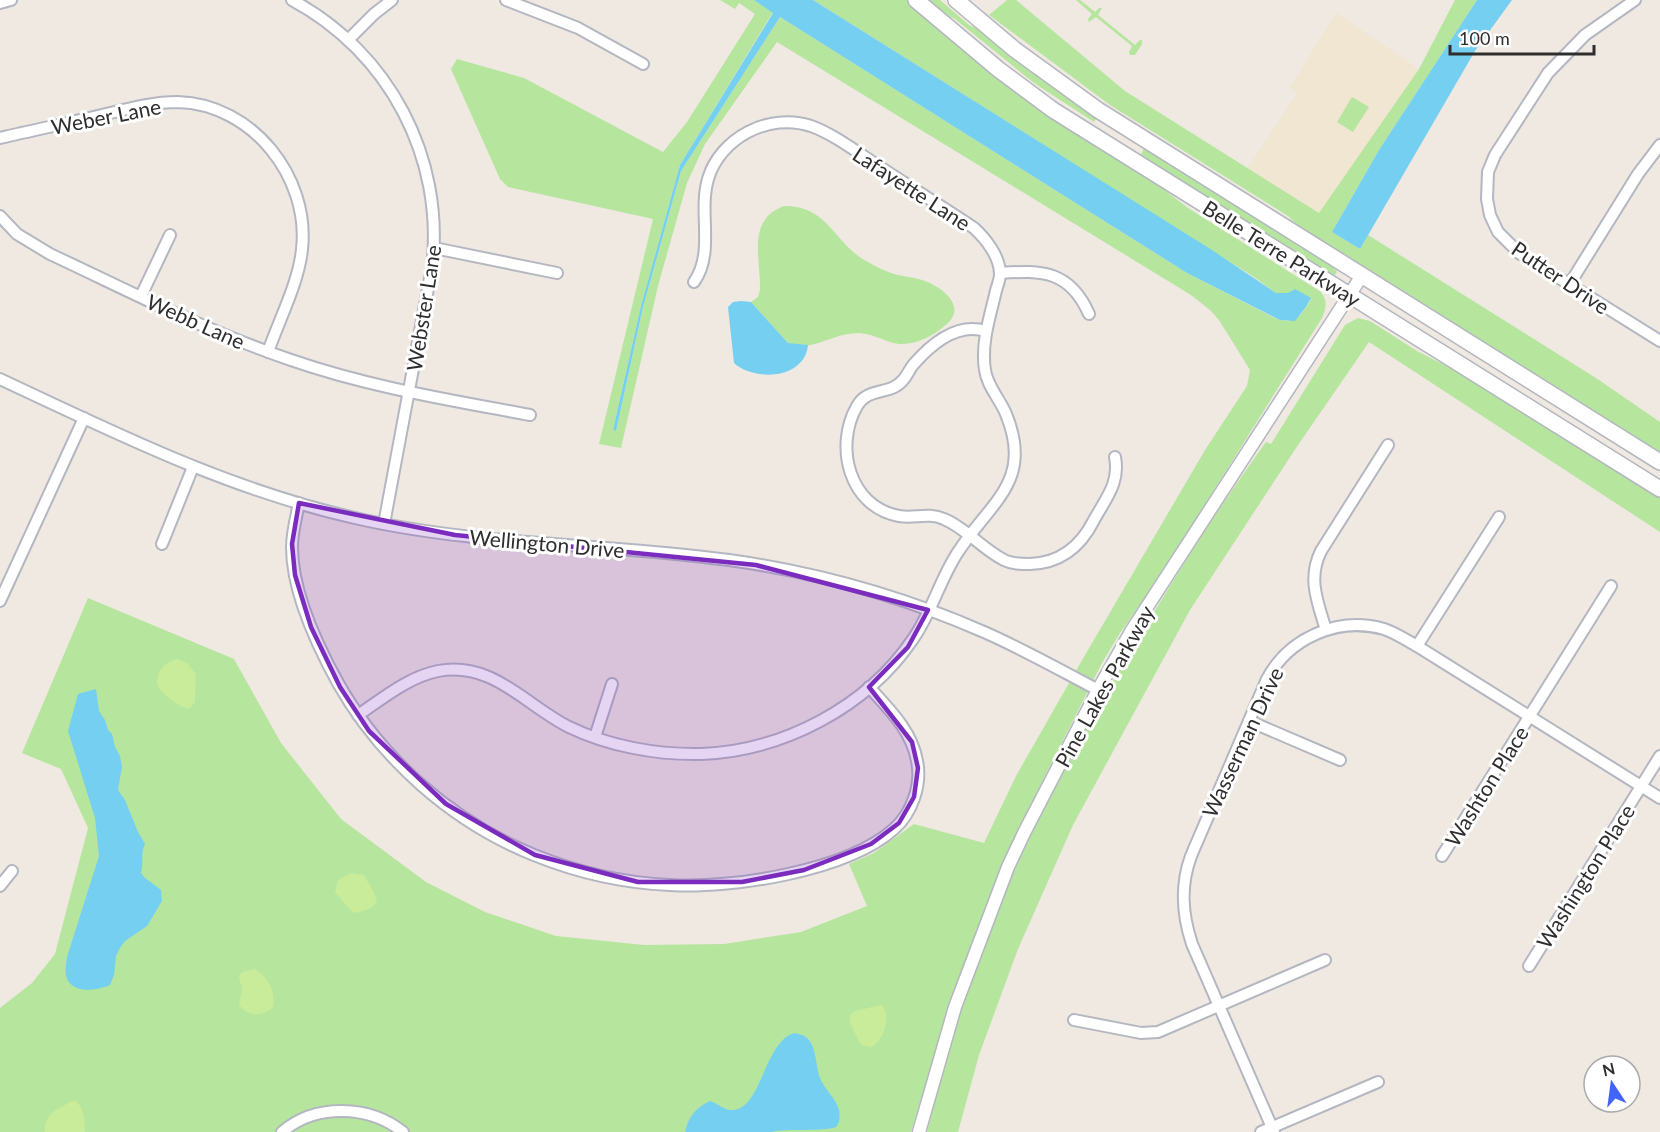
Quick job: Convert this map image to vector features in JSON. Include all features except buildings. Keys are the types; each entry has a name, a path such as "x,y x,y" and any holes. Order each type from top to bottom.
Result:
{"main road":[{"name":"Belle Terre Parkway","path":"916,0 998,69 1053,110 1660,489"},
{"name":"Belle Terre Parkway","path":"956,0 1014,49 1098,110 1361,277 1660,462"}],"street":[{"path":"0,3 11,0"},
{"name":"Webster Lane","path":"292,0 317,15 348,40 384,80 401,105 413,131 426,166 431,192 435,248 384,524"},
{"path":"348,40 379,9 393,0"},
{"path":"506,0 578,28 643,64"},
{"name":"Putter Drive","path":"1635,0 1585,35 1548,73 1500,146 1488,172 1488,206 1498,232 1520,253 1660,340"},
{"name":"Weber Lane","path":"0,138 166,102 188,103 210,108 250,129 272,151 290,177 303,230 298,269 267,352"},
{"name":"Lafayette Lane","path":"694,282 704,264 704,199 712,168 726,148 745,134 764,126 788,123 806,125 828,134 974,228 988,243 1000,273"},
{"path":"1569,285 1638,174 1660,145"},
{"name":"Webb Lane","path":"0,216 17,234 36,247 267,352 337,375 409,393 530,415"},
{"path":"141,296 170,235"},
{"path":"435,248 557,273"},
{"path":"358,715 420,676 458,669 477,672 495,679 558,721 595,737 632,747 666,752 707,753 749,747 812,725 840,709 869,687 908,647 949,566 969,536 1005,492 1014,464 1013,440 1007,417 985,372 984,354 986,331 1000,273 1030,272 1060,279 1076,291 1089,314"},
{"name":"Pine Lakes Parkway","path":"919,1132 955,1006 991,909 1024,833 1098,690 1132,630 1361,277"},
{"path":"986,331 969,328 951,334 924,353 897,386 876,391 864,397 856,407 845,445 846,458 854,482 865,496 878,507 898,516 936,516 951,522 998,556 1012,563 1045,563 1059,558 1075,546 1090,529 1115,480 1117,472 1115,457"},
{"name":"Wellington Drive","path":"0,379 193,467 299,503 384,524 455,535 731,560 832,581 928,610 986,632 1050,663 1098,690"},
{"path":"0,601 84,418"},
{"path":"1326,630 1314,588 1315,564 1388,445"},
{"path":"162,544 193,467"},
{"path":"299,503 292,544 295,575 318,644 358,715 394,759 438,798 476,826 520,849 570,868 616,878 669,885 710,885 774,877 820,865 883,837 899,823 914,797 919,776 917,759 907,734 869,687"},
{"path":"1417,646 1499,517"},
{"name":"Washton Place","path":"1443,856 1611,586"},
{"name":"Wasserman Drive","path":"1269,1131 1186,927 1183,904 1184,887 1193,849 1267,679 1277,663 1298,643 1326,630 1353,626 1375,627 1392,632 1660,798"},
{"path":"595,737 612,684"},
{"path":"1249,721 1340,760"},
{"name":"Washington Place","path":"1529,966 1660,756"},
{"path":"0,886 12,871"},
{"path":"1074,1020 1149,1034 1171,1028 1325,960"},
{"path":"1269,1131 1378,1082"},
{"path":"282,1132 309,1117 326,1112 344,1111 380,1118 403,1132"}],"highlighted area":[{"path":"299,503 455,535 756,565 928,610 908,647 869,687 912,742 918,768 914,797 899,823 871,844 804,870 742,882 638,882 535,855 446,804 369,731 340,687 311,627 295,575 292,544"}],"shaded area":[{"path":"1336,13 1419,69 1320,213 1247,169 1297,93 1290,87"}],"green space":[{"path":"720,0 754,0 773,12 680,165 641,306 613,430 616,431 643,307 681,171 780,17 1187,273 1282,320 1297,318 1311,299 1288,293 1276,293 813,0 908,0 936,26 1188,208 1321,292 1325,302 1322,318 1160,576 1102,663 1039,788 992,890 955,988 911,1132 0,1132 0,1008 32,983 55,954 88,828 61,769 22,753 88,598 234,659 281,743 341,819 426,882 485,912 556,936 644,945 724,944 801,932 867,906 849,864 874,853 914,824 984,843 1016,776 1081,662 1205,450 1247,386 1250,370 1219,320 1191,295 777,42 705,144 687,183 658,286 621,448 599,444 653,219 508,187 500,179 451,69 457,59 524,78 663,152 687,122 755,14 739,3 735,9"},
{"path":"924,0 940,0 969,25 983,31 1097,117 1094,122 1034,83 955,19 940,12"},
{"path":"1007,0 1016,0 1125,91 1319,213 1419,69 1455,0 1477,0 1379,150 1332,232 1360,249 1368,235 1596,378 1660,422 1660,456 1305,233 1288,216 1110,105 989,15"},
{"path":"1076,0 1080,0 1095,12 1102,8 1098,15 1135,45 1142,40 1135,55 1130,55 1129,52 1132,46 1096,17 1089,22 1088,19 1092,14"},
{"path":"1352,97 1369,107 1353,132 1337,122"},
{"path":"1145,146 1332,265 1337,272 1333,278 1140,157"},
{"path":"784,206 812,212 822,219 856,254 874,266 932,284 950,298 954,310 953,317 935,333 913,343 898,344 859,333 806,346 788,343 751,302 758,297 760,290 758,242 760,231 764,221 772,212"},
{"path":"1358,318 1370,321 1417,351 1464,375 1660,497 1660,532 1369,342 1296,448 1190,610 1073,825 1018,949 979,1055 958,1132 927,1132 955,1027 969,986 993,922 1050,795 1118,672 1202,536 1266,442 1271,444 1345,325"},
{"path":"177,659 187,663 196,674 195,702 189,709 171,700 157,685 162,668 168,662"},
{"path":"350,873 364,875 377,898 371,908 357,913 351,911 335,892 338,880"},
{"path":"254,969 267,980 274,1001 273,1007 260,1014 250,1013 239,1004 242,989 239,977 242,972"},
{"path":"881,1005 886,1015 883,1034 871,1047 861,1045 850,1023 850,1015 855,1011"},
{"path":"72,1101 76,1101 81,1107 85,1132 45,1132 49,1116"}],"water":[{"path":"754,0 813,0 1212,250 1276,293 1288,293 1295,289 1311,298 1295,321 1280,320 1187,273 780,17 681,171 643,307 616,431 613,430 641,306 680,165 773,13"},
{"path":"1477,0 1512,0 1475,51 1360,249 1332,232 1379,150"},
{"path":"733,302 751,302 788,343 808,345 805,356 798,365 789,371 766,375 743,369 734,363 728,307"},
{"path":"96,689 99,711 112,734 120,756 122,767 118,790 145,844 141,873 161,890 162,901 147,926 125,941 120,948 110,985 88,990 77,988 68,981 66,966 99,856 95,818 68,731 78,694"},
{"path":"794,1033 806,1037 813,1046 820,1078 839,1110 840,1117 836,1127 772,1132 685,1132 693,1114 710,1101 731,1110 741,1107 750,1100 775,1049 784,1039"}]}
